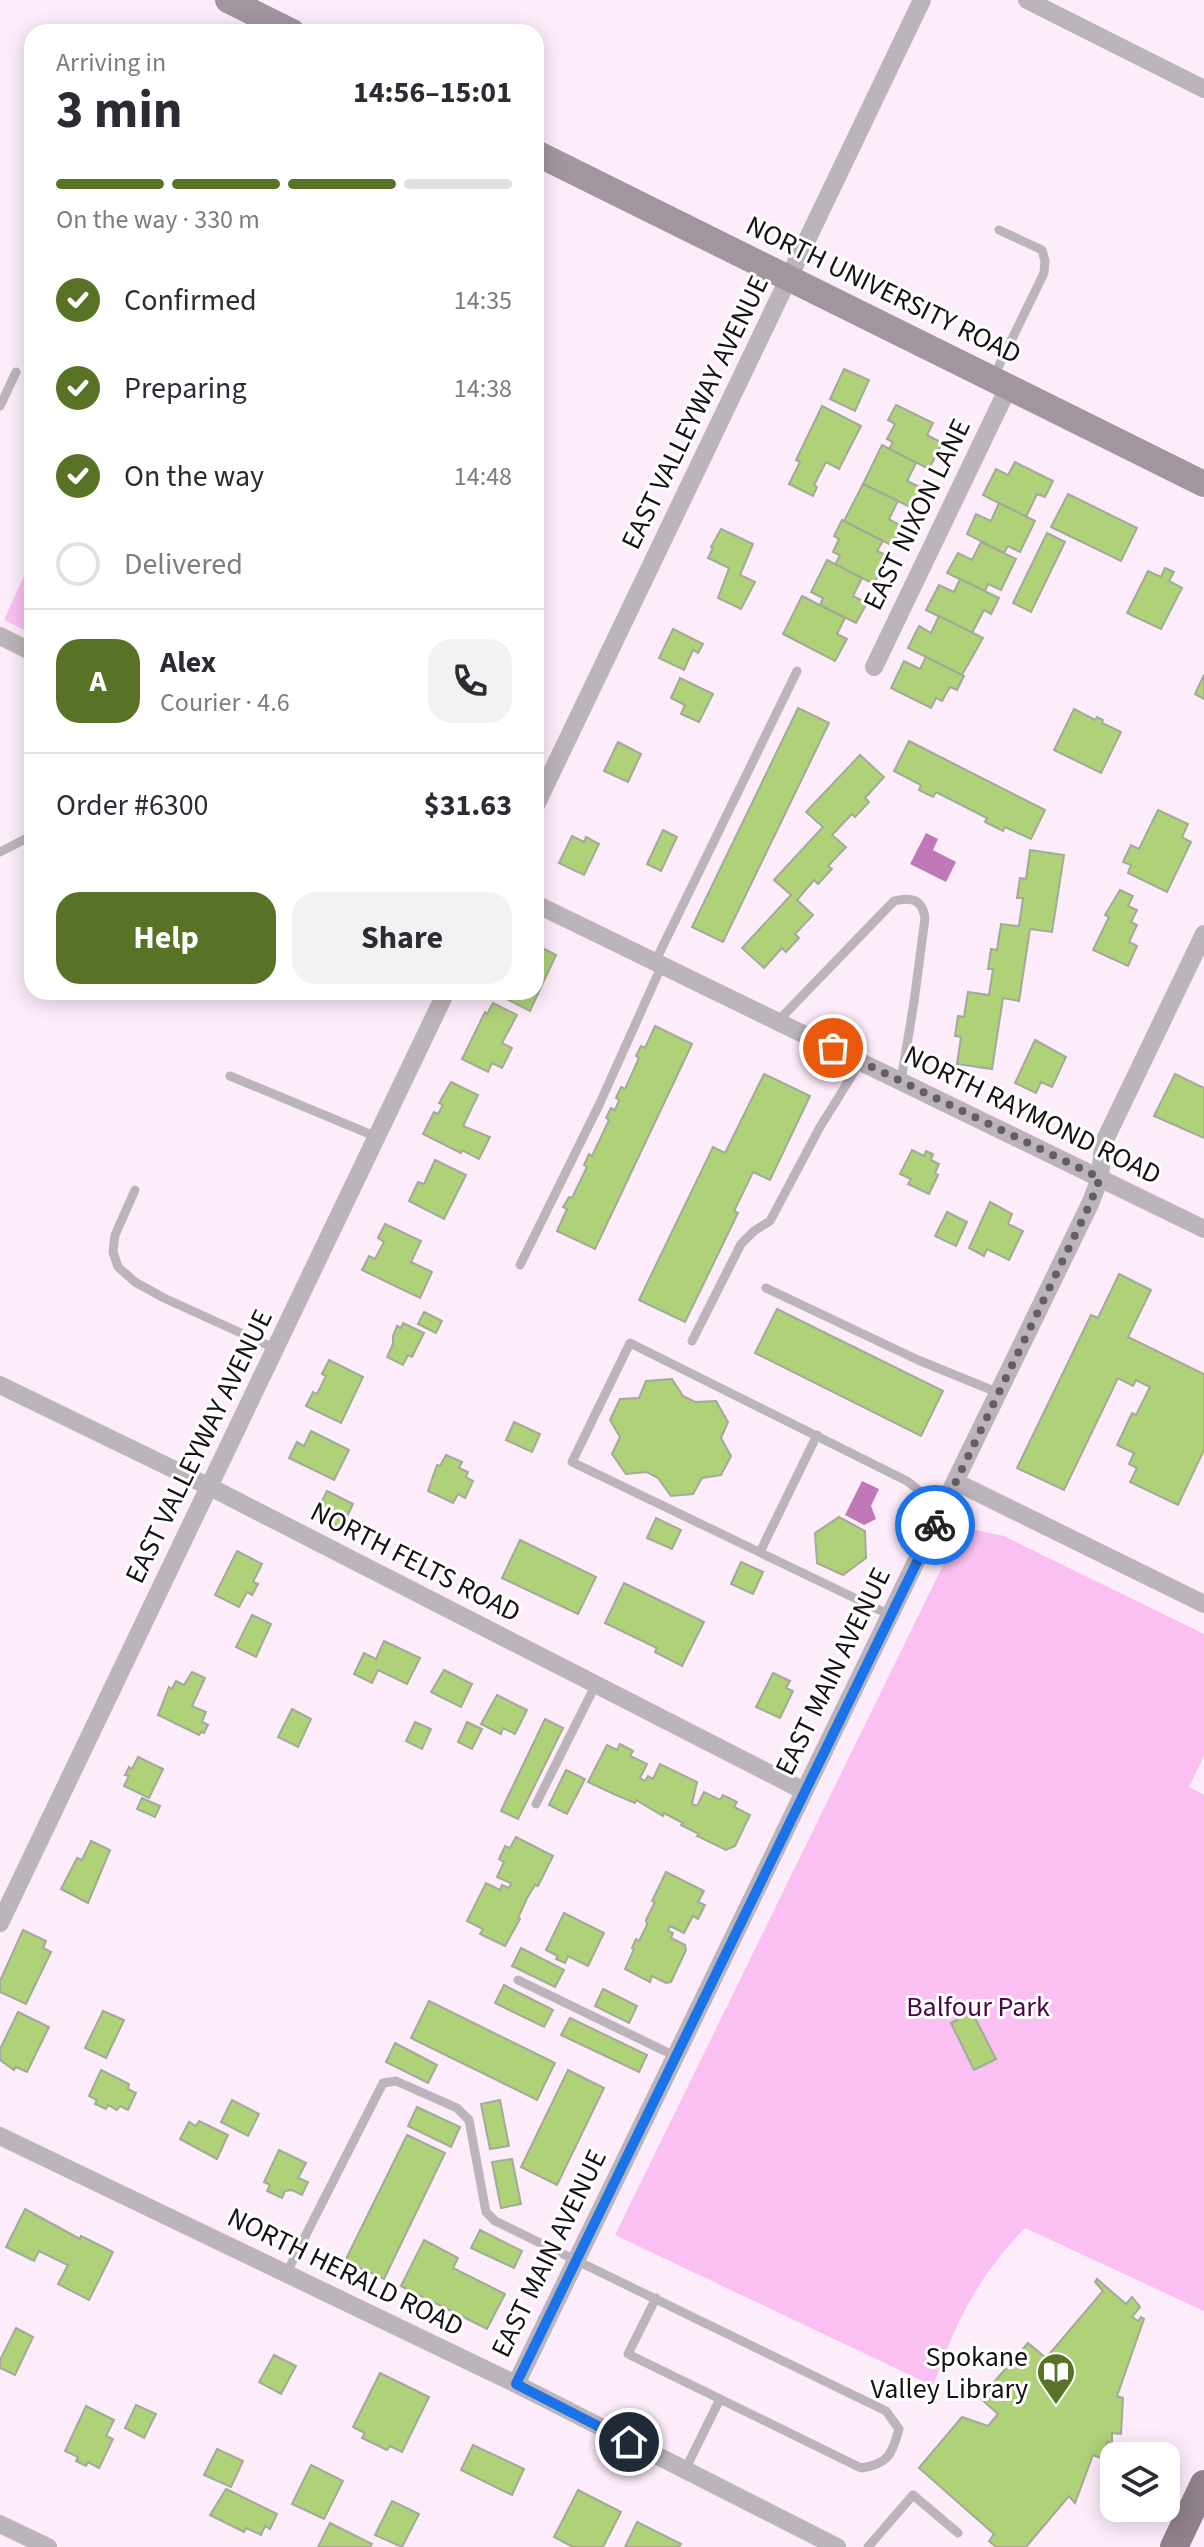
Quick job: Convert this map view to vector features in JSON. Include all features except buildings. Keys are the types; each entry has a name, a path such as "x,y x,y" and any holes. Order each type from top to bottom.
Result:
{"main road":[{"path":"228,0 276,24"},
{"name":"NORTH UNIVERSITY ROAD","path":"544,157 1204,484"},
{"path":"1174,2547 1203,2488"}],"street":[{"name":"EAST VALLEYWAY AVENUE","path":"544,788 922,0"},
{"path":"1027,0 1204,89"},
{"name":"EAST NIXON LANE","path":"874,667 1001,382"},
{"path":"0,636 24,648"},
{"name":"NORTH RAYMOND ROAD","path":"544,908 1204,1229"},
{"name":"EAST MAIN AVENUE","path":"516,2384 1090,1204 1100,1178 1103,1144 1204,934"},
{"name":"EAST VALLEYWAY AVENUE","path":"0,1923 442,1000"},
{"name":"NORTH FELTS ROAD","path":"0,1385 210,1487 804,1791"},
{"path":"956,1482 1204,1604"},
{"name":"NORTH HERALD ROAD","path":"0,2136 516,2384 837,2547"},
{"path":"0,2524 48,2547"}],"lane":[{"path":"999,230 1042,250 1045,261 1044,273 1001,382"},
{"path":"0,406 16,372"},
{"path":"520,1265 599,1105 659,963 797,671"},
{"path":"0,852 24,840"},
{"path":"778,1021 894,901 915,899 924,908 925,918 901,1081"},
{"path":"692,1341 741,1244 770,1221 820,1127 861,1061"},
{"path":"230,1076 377,1137"},
{"path":"135,1190 115,1235 113,1252 118,1267 135,1282 164,1298 276,1349"},
{"path":"766,1288 918,1360 999,1393"},
{"path":"890,1615 572,1462 630,1343 907,1481 943,1509"},
{"path":"760,1552 817,1435"},
{"path":"536,1804 596,1684"},
{"path":"518,1980 675,2056"},
{"path":"286,2274 383,2083 389,2080 445,2102 465,2114 469,2120 486,2212 495,2221 577,2259 886,2411 899,2429 893,2452 879,2466 861,2468 628,2354 656,2298"},
{"path":"685,2470 720,2399"},
{"path":"868,2547 913,2495 958,2533"}],"green space":[{"path":"24,576 24,630 4,620"},
{"name":"Balfour Park","path":"976,1530 1004,1536 1204,1634 1204,1756 1189,1787 1204,1795 1204,2311 1025,2228 993,2265 970,2301 933,2386 615,2235 949,1553 967,1534"}],"shaded area":[{"path":"926,833 938,839 933,850 956,862 946,882 910,864"},
{"path":"862,1481 879,1489 871,1506 876,1519 864,1525 845,1515"}],"way so far":[{"path":"833,1048 1100,1178 935,1525"}],"place":[{"name":"Spokane Valley Library","path":"1056,2406"}],"route":[{"path":"629,2442 516,2384 935,1525"}]}
